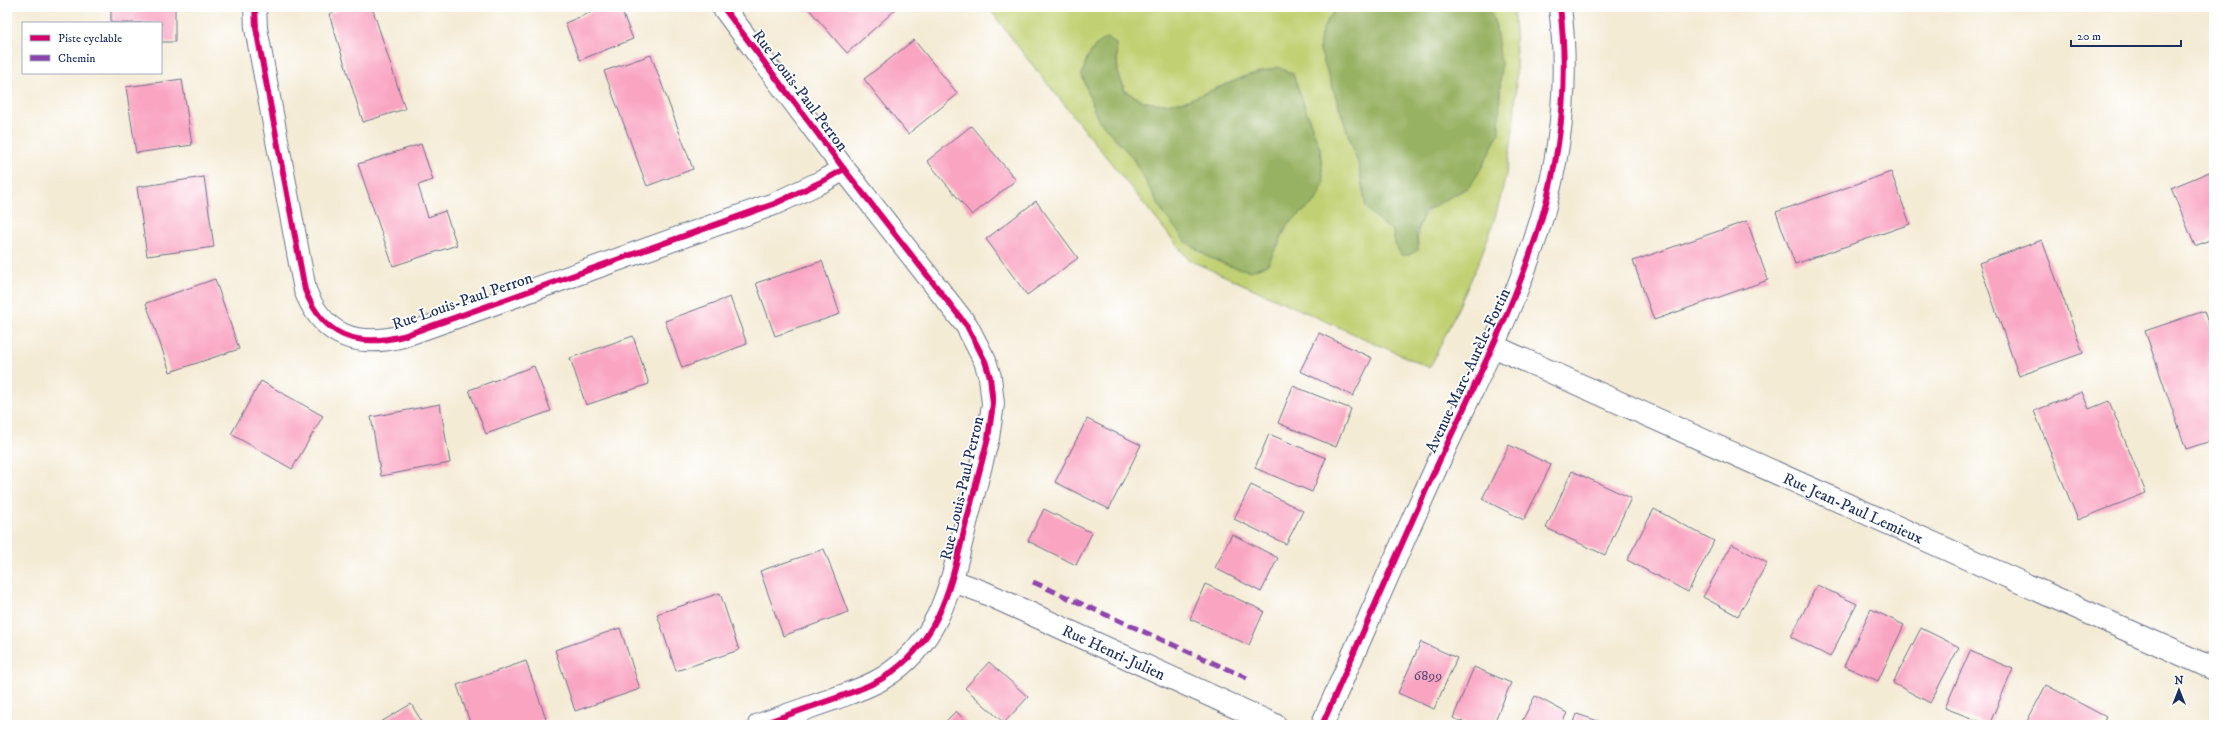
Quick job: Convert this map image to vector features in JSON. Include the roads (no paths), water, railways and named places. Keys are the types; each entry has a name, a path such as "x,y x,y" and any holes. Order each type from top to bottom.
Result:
{"street":[{"name":"Rue Louis-Paul Perron","path":"255,7 256,28 305,290 316,314 325,324 347,336 375,341 403,336 774,204 823,181 844,169"},
{"name":"Rue Louis-Paul Perron","path":"722,7 844,169 967,326 985,361 993,392 992,419 953,580 935,625 913,654 883,678 865,687 759,725"},
{"name":"Avenue Marc-Aurèle-Fortin","path":"1322,725 1402,542 1493,346 1528,265 1543,217 1554,174 1559,139 1564,80 1560,7"},
{"name":"Rue Jean-Paul Lemieux","path":"1493,346 2214,669"},
{"name":"Rue Henri-Julien","path":"953,580 983,592 1275,725"}]}
